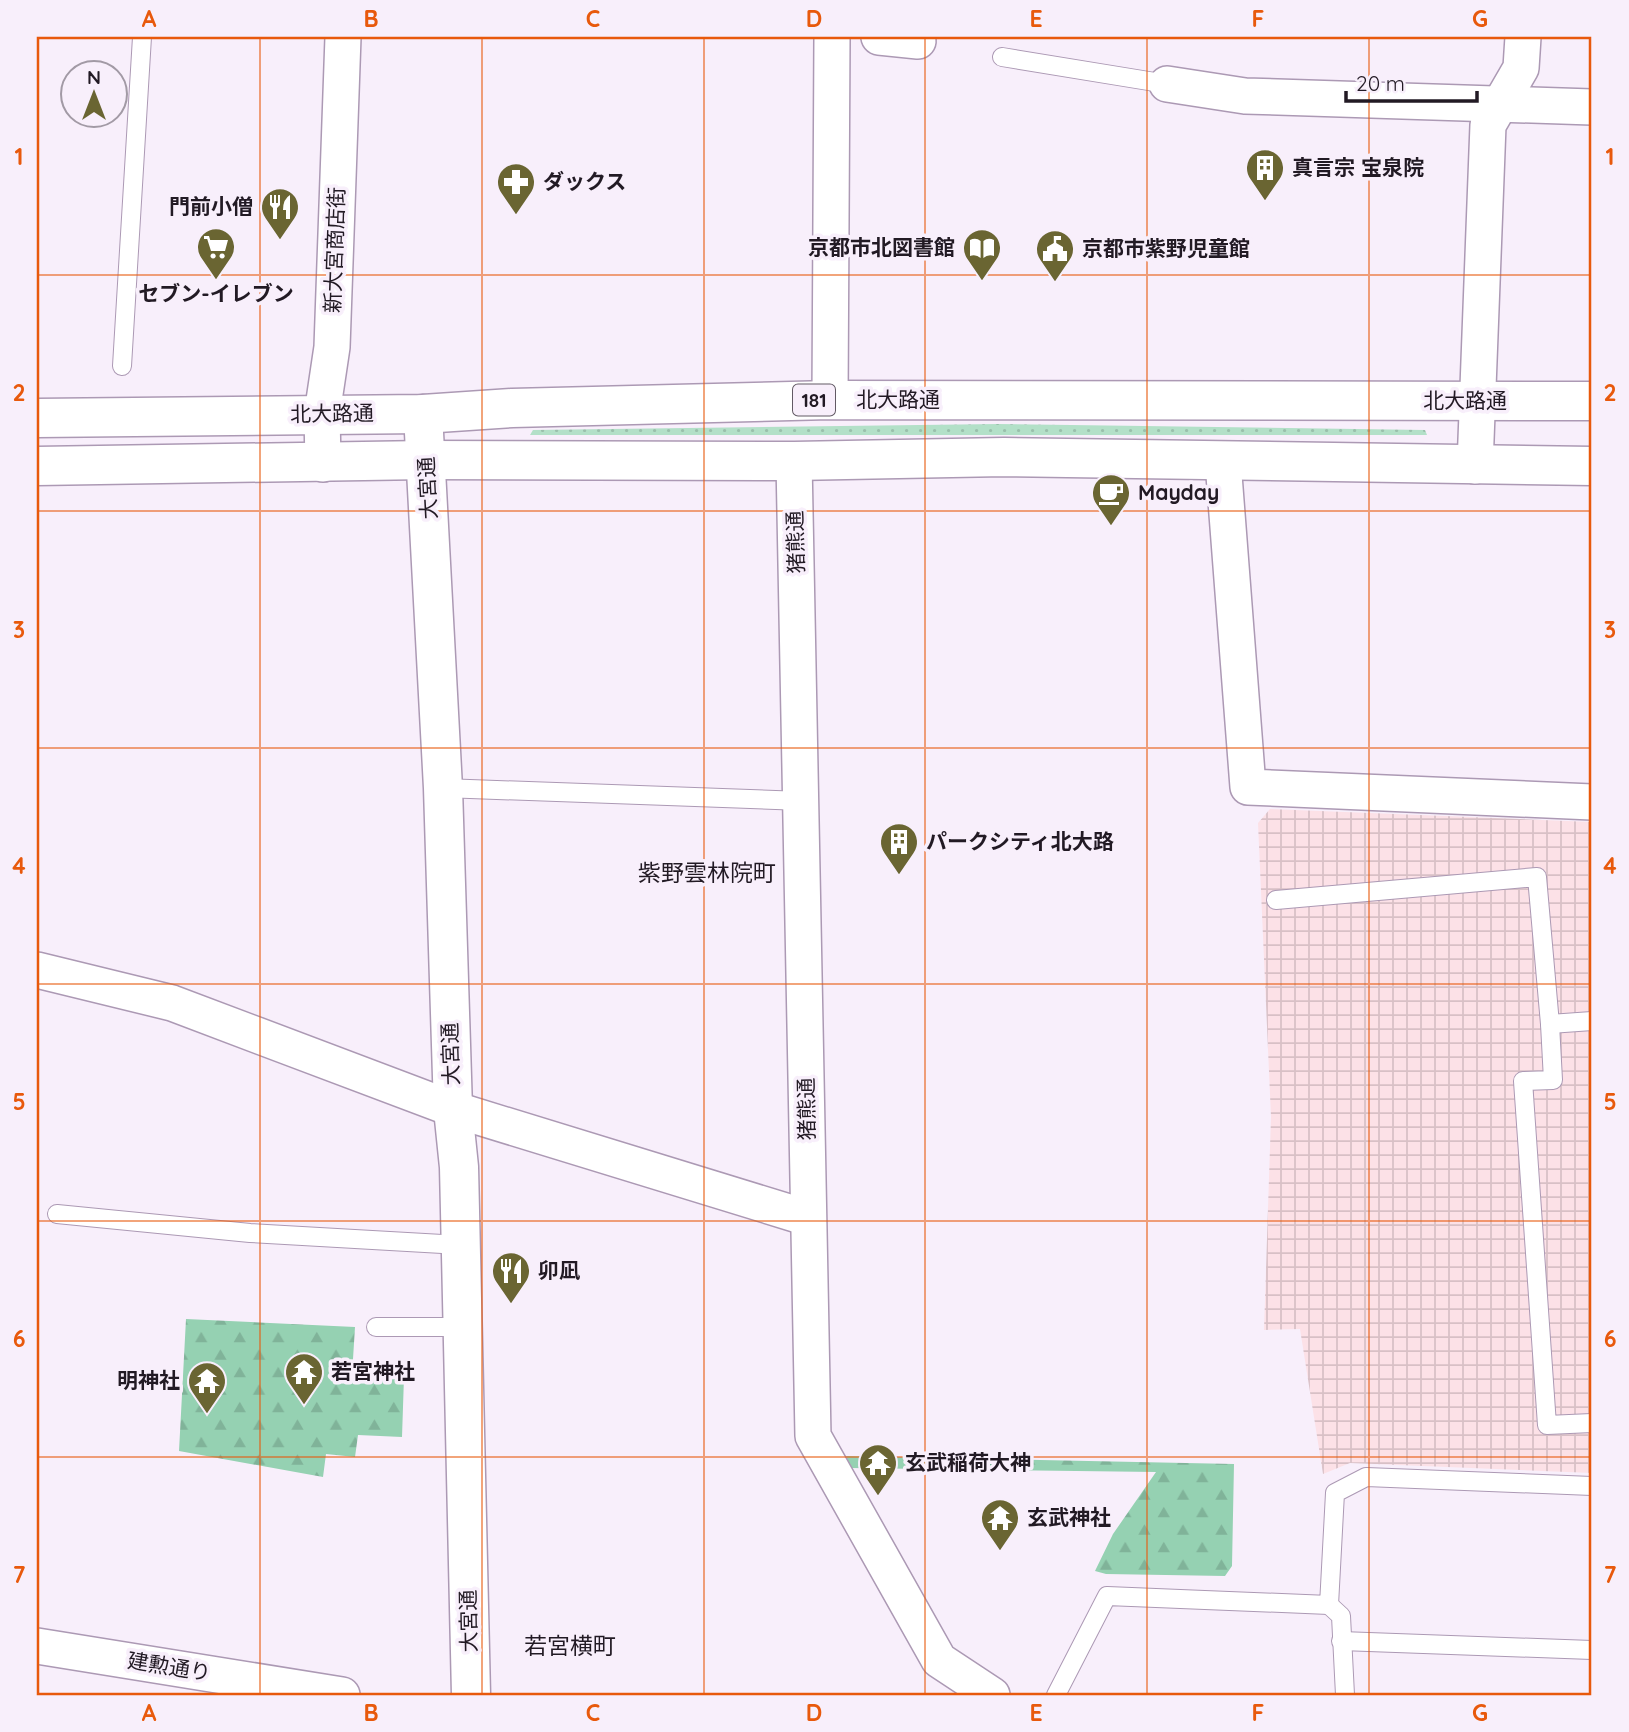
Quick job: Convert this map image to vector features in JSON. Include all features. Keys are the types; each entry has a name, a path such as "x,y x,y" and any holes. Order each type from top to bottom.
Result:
{"main road":[{"name":"北大路通","path":"37,418 424,414 512,408 830,400 1592,401"},
{"name":"大宮通","path":"424,414 443,788 453,1110 459,1167 471,1695"},
{"path":"37,467 323,464 426,460 794,461 1004,457 1592,467"}],"street":[{"name":"新大宮商店街","path":"323,464 322,414 332,347 343,37"},
{"path":"830,400 832,37"},
{"path":"879,37 918,39"},
{"path":"1475,466 1475,401 1488,125 1521,68 1523,37"},
{"path":"1167,84 1245,96 1592,107"},
{"name":"猪熊通","path":"794,461 803,801 813,1436 939,1660 992,1695"},
{"path":"1223,462 1248,787 1592,802"},
{"path":"37,970 172,1003 453,1110 808,1218"},
{"name":"建勲通り","path":"37,1646 342,1695"}],"lane":[{"path":"122,366 142,37"},
{"path":"1002,57 1167,84"},
{"path":"443,788 803,801"},
{"path":"1276,900 1537,877 1553,1080 1523,1081 1547,1425 1592,1423"},
{"path":"1550,1024 1592,1021"},
{"path":"57,1214 250,1233 460,1245"},
{"path":"376,1327 462,1327"},
{"path":"1329,1605 1335,1493 1366,1477 1592,1486"},
{"path":"1056,1695 1107,1596 1329,1605 1341,1616 1345,1695"},
{"path":"1341,1641 1592,1650"}],"shaded area":[{"path":"1270,809 1592,822 1592,1473 1350,1463 1323,1474 1300,1329 1264,1330 1271,1117 1258,823"}],"green space":[{"path":"998,424 1425,430 1427,435 530,435 533,430"},
{"name":"若宮神社","path":"186,1319 355,1327 352,1375 404,1377 402,1437 358,1435 355,1457 326,1454 323,1477 179,1451"},
{"path":"846,1456 1234,1464 1232,1566 1225,1576 1106,1574 1095,1571 1113,1534 1156,1472 850,1468"}],"place":[{"name":"真言宗 宝泉院","path":"1265,202"},
{"name":"ダックス","path":"516,216"},
{"name":"門前小僧","path":"280,241"},
{"name":"セブン-イレブン","path":"216,281"},
{"name":"京都市北図書館","path":"982,282"},
{"name":"京都市紫野児童館","path":"1055,283"},
{"name":"Mayday","path":"1111,527"},
{"name":"パークシティ北大路","path":"899,876"},
{"name":"卯凪","path":"511,1305"},
{"name":"若宮神社","path":"304,1406"},
{"name":"明神社","path":"207,1415"},
{"name":"玄武稲荷大神","path":"878,1497"},
{"name":"玄武神社","path":"1000,1552"}],"district":[{"name":"紫野雲林院町","path":"707,873"},
{"name":"若宮横町","path":"570,1646"}]}
